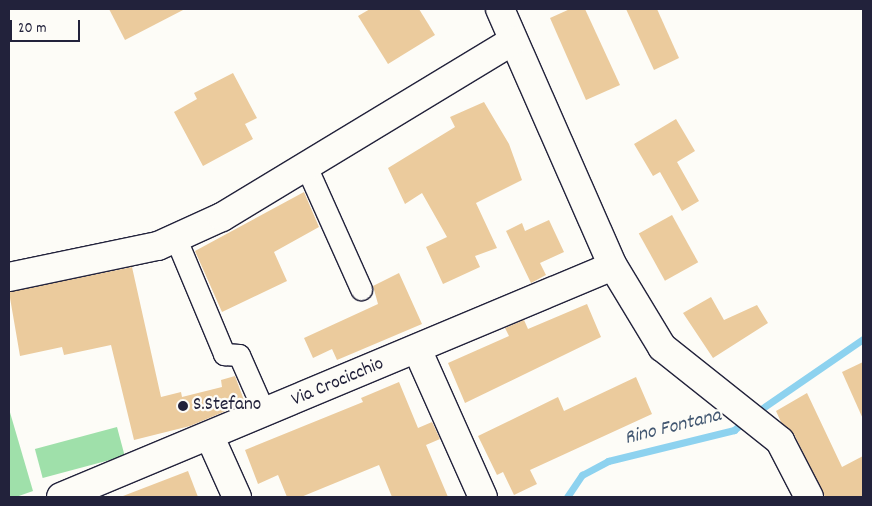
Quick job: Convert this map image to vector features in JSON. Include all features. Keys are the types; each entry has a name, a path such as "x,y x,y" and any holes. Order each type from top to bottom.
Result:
{"street":[{"path":"506,11 513,41 613,266 662,348 720,396 780,441 808,497"},
{"path":"9,278 158,246 222,218 513,41"},
{"path":"306,166 361,289"},
{"path":"176,239 224,354 239,355 265,414"},
{"name":"Via Crocicchio","path":"61,497 265,414 613,266"},
{"path":"417,349 483,497"},
{"path":"210,437 237,497"}],"green space":[{"path":"9,409 33,491 16,497 9,497"},
{"path":"117,427 125,456 43,478 35,449"}],"building":[{"path":"109,9 185,9 125,40"},
{"path":"370,9 419,9 435,35 388,64 358,16"},
{"path":"570,9 585,9 620,85 586,100 550,18"},
{"path":"626,9 657,9 679,58 654,70"},
{"path":"233,73 257,118 245,124 253,139 203,166 174,112 197,99 194,93"},
{"path":"484,102 509,144 522,180 476,203 497,248 475,256 480,267 443,284 426,247 447,237 422,193 405,204 388,168 455,127 450,117"},
{"path":"676,119 695,151 677,162 699,201 682,211 660,172 653,176 634,144"},
{"path":"304,192 319,227 274,252 287,281 222,312 195,251"},
{"path":"672,215 698,262 665,281 639,233"},
{"path":"549,220 564,252 540,263 546,275 531,283 506,231 522,223 525,231"},
{"path":"132,267 161,397 181,392 182,397 222,387 221,380 235,376 245,403 190,426 134,440 111,345 64,355 62,347 20,356 9,292"},
{"path":"399,273 422,324 337,360 332,349 313,358 304,338 378,304 373,286"},
{"path":"711,297 724,320 757,305 768,323 713,358 683,313"},
{"path":"587,304 601,337 465,403 448,363 509,336 505,328 524,320 528,329"},
{"path":"863,362 863,419 842,372"},
{"path":"636,377 652,414 530,470 537,484 514,495 503,472 497,475 478,436 558,397 564,411"},
{"path":"399,382 418,428 432,422 440,439 426,445 448,497 392,497 379,465 301,497 287,497 278,475 258,484 245,450 363,402 361,398"},
{"path":"807,393 842,467 863,456 863,497 825,497 794,434 781,422 776,411"},
{"path":"188,471 198,497 123,497 123,496"}],"waterway":[{"name":"Rino Fontana","path":"754,414 863,339"},
{"name":"Rino Fontana","path":"567,497 582,475 608,461 734,430 746,420"}],"place":[{"name":"S.Stefano","path":"183,406"}]}
